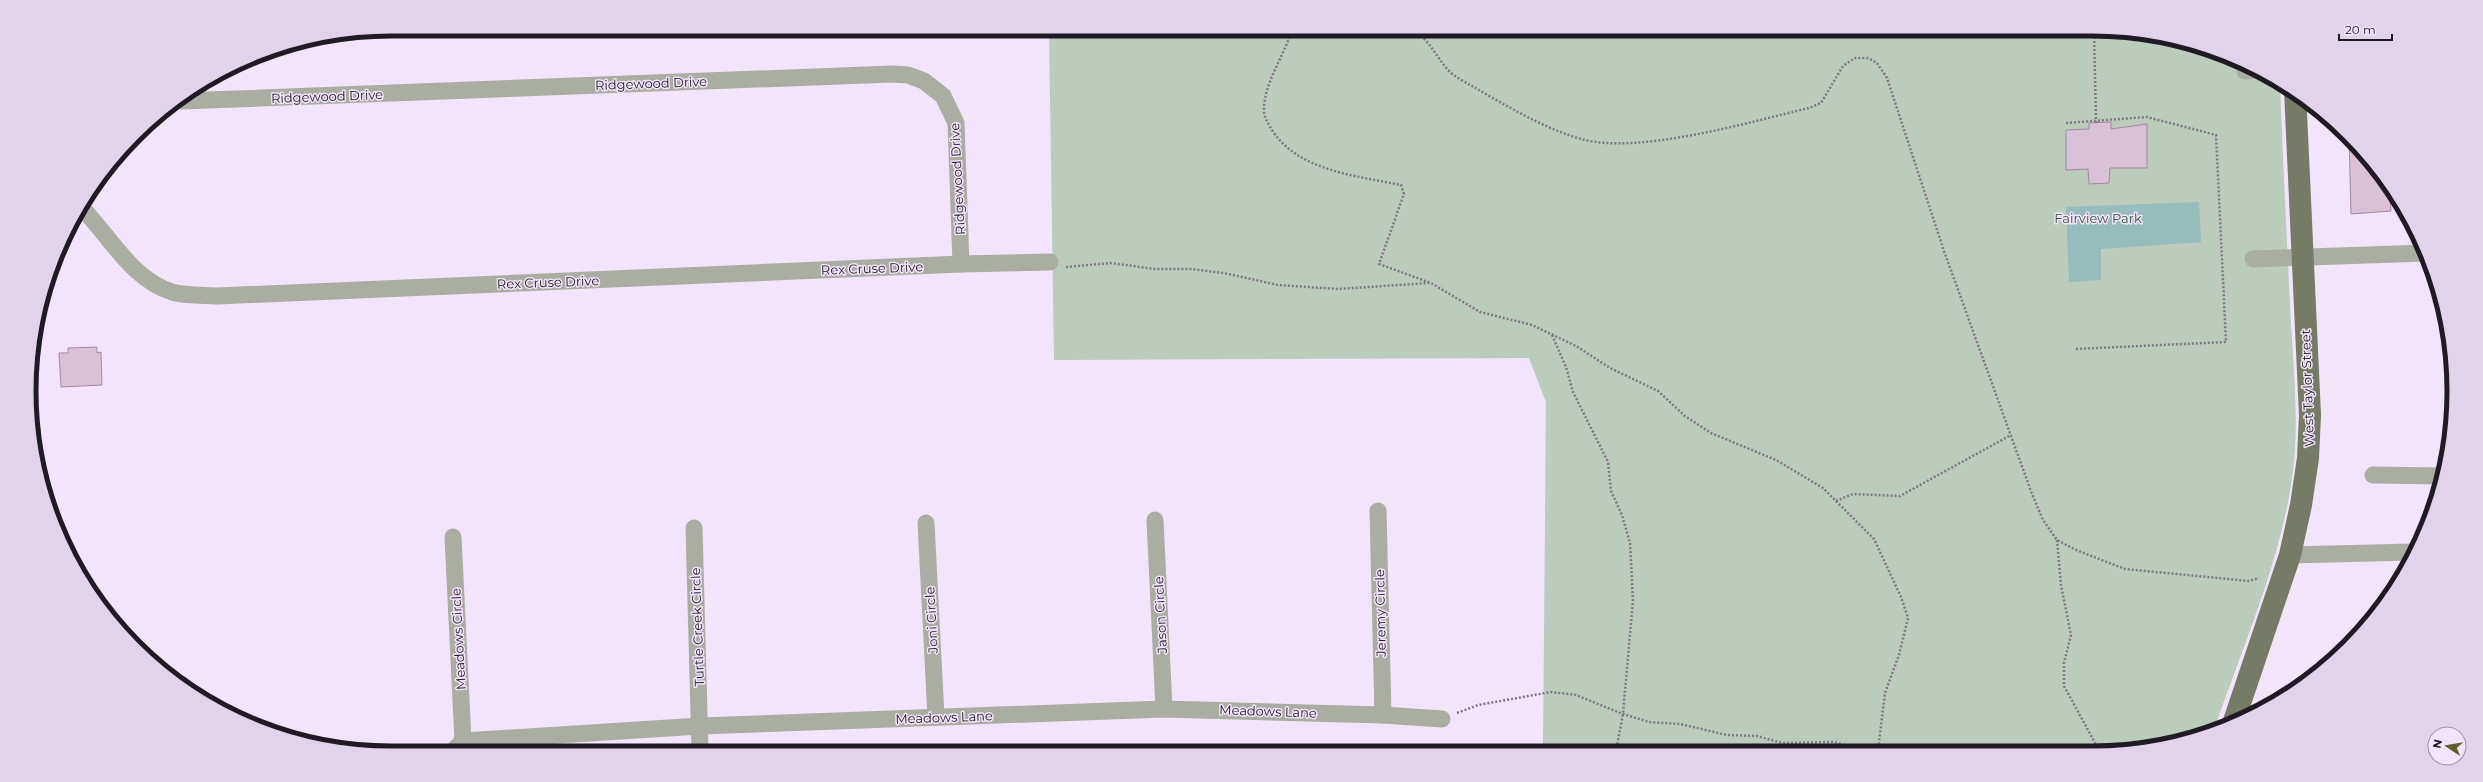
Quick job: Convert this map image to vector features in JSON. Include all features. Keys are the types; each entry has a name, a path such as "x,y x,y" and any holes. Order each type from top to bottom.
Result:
{"main road":[{"name":"West Taylor Street","path":"2236,715 2290,555 2301,505 2308,458 2310,415 2301,256 2295,100"}],"street":[{"name":"Ridgewood Drive","path":"187,101 892,74 908,75 924,81 943,96 956,123 961,264"},
{"name":"Rex Cruse Drive","path":"85,212 130,266 151,283 173,292 218,296 961,264 1050,262"},
{"path":"2253,259 2301,256 2419,253"},
{"path":"2373,475 2437,476"},
{"name":"Jeremy Circle","path":"1378,511 1383,715"},
{"name":"Jason Circle","path":"1155,520 1164,709"},
{"name":"Joni Circle","path":"926,523 936,717"},
{"name":"Turtle Creek Circle","path":"694,528 700,746"},
{"name":"Meadows Circle","path":"453,537 457,746"},
{"path":"2290,555 2408,552"},
{"name":"Meadows Lane","path":"469,746 700,726 1164,709 1442,718"}],"path":[{"path":"1289,36 1267,94 1264,110 1266,120 1275,135 1290,148 1315,164 1401,185 1404,194 1379,264 1431,283 1480,312 1532,325 1552,334 1576,346 1610,368 1658,391 1685,416 1711,433 1776,460 1822,488 1874,539 1901,597 1908,618 1899,655 1885,693 1878,746"},
{"path":"1423,36 1450,73 1561,132 1583,139 1608,143 1634,142 1691,134 1809,108 1821,103 1843,66 1855,58 1868,58 1877,63 1887,78 1944,251 2043,520 2057,540 2076,550 2125,569 2248,581 2259,578"},
{"path":"2094,36 2096,122"},
{"path":"2066,123 2096,122 2147,116 2216,135 2226,342 2076,349"},
{"path":"1050,262 1066,267 1112,263 1155,269 1191,269 1224,273 1278,285 1338,289 1431,283"},
{"path":"1552,334 1566,367 1573,392 1608,462 1611,491 1622,515 1630,542 1633,600 1623,714 1617,746"},
{"path":"1836,501 1853,494 1900,496 2011,435"},
{"path":"2057,540 2061,584 2071,635 2064,663 2064,686 2097,746"},
{"path":"1442,718 1478,705 1551,692 1576,695 1623,714 1649,722 1680,724 1727,735 1757,736 1782,743 1834,742 1848,746"}],"green space":[{"name":"Fairview Park","path":"1049,36 2115,37 2161,43 2206,55 2249,73 2280,91 2296,404 2294,465 2285,516 2268,577 2216,723 2184,734 2138,743 2092,746 1543,746 1546,402 1529,358 1054,360"}],"shaded area":[{"path":"2199,202 2201,242 2101,249 2101,280 2069,282 2066,207"}],"building":[{"path":"2111,122 2111,129 2147,124 2147,168 2110,168 2109,183 2089,184 2088,169 2066,170 2066,130 2089,129 2089,123"},
{"path":"2349,147 2374,175 2387,194 2390,199 2391,211 2351,214"},
{"path":"97,347 97,353 101,352 102,385 61,387 59,353 68,353 68,348"}]}
